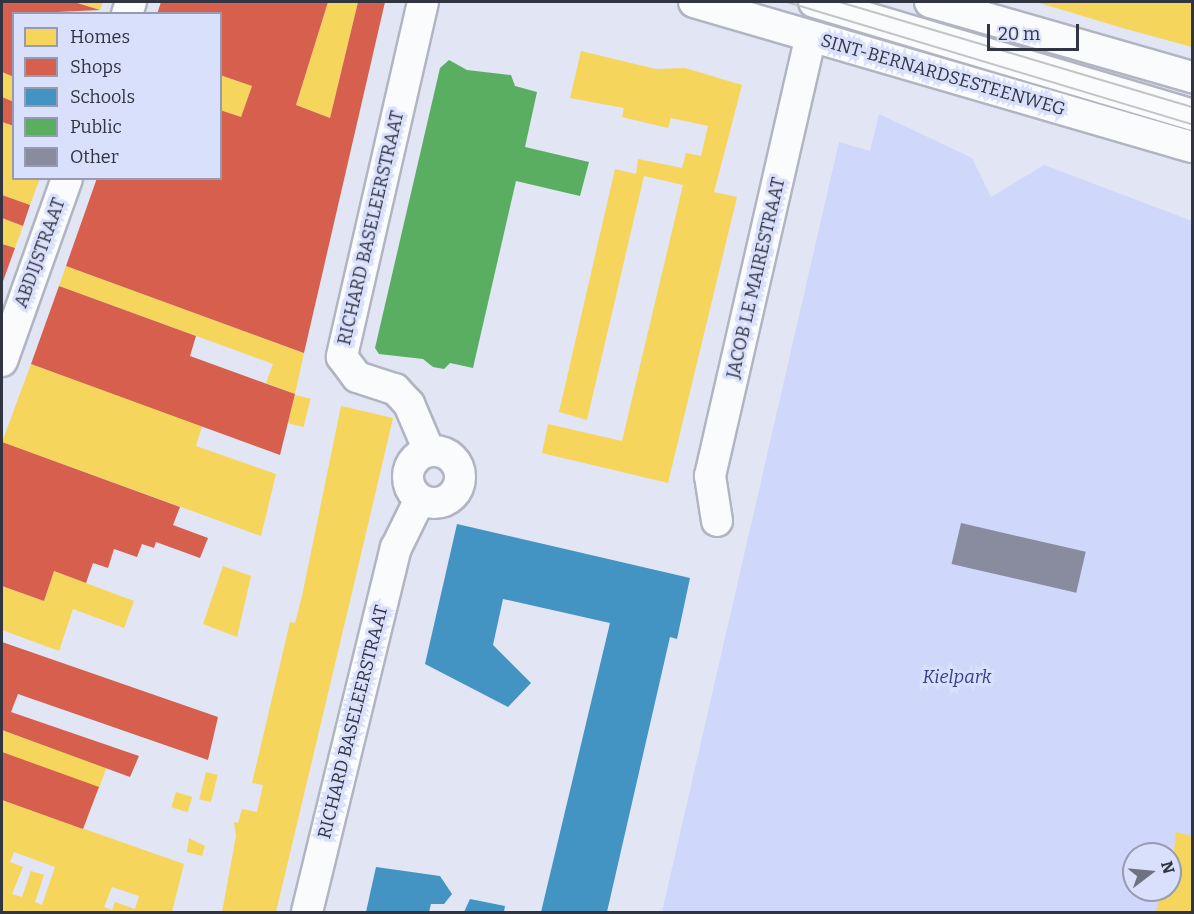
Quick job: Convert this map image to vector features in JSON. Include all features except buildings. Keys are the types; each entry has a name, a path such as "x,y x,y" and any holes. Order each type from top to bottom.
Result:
{"street":[{"name":"RICHARD BASELEERSTRAAT","path":"423,2 342,357 357,377 395,389 409,404 429,451"},
{"name":"SINT-BERNARDSESTEENWEG","path":"698,2 1192,147"},
{"path":"814,2 1192,115"},
{"path":"930,2 1192,77"},
{"name":"JACOB LE MAIRESTRAAT","path":"717,521 710,476 811,36"},
{"name":"ABDIJSTRAAT","path":"2,361 66,180"},
{"path":"429,451 451,457 459,483 445,501 419,501 409,485 409,468 429,451"},
{"name":"RICHARD BASELEERSTRAAT","path":"307,912 396,548 419,501"}],"green space":[{"name":"Kielpark","path":"879,114 972,158 991,197 1044,165 1192,221 1192,912 662,912 839,142 870,151"}],"tram line":[{"path":"787,2 1192,124"},
{"path":"840,2 1192,107"}]}
